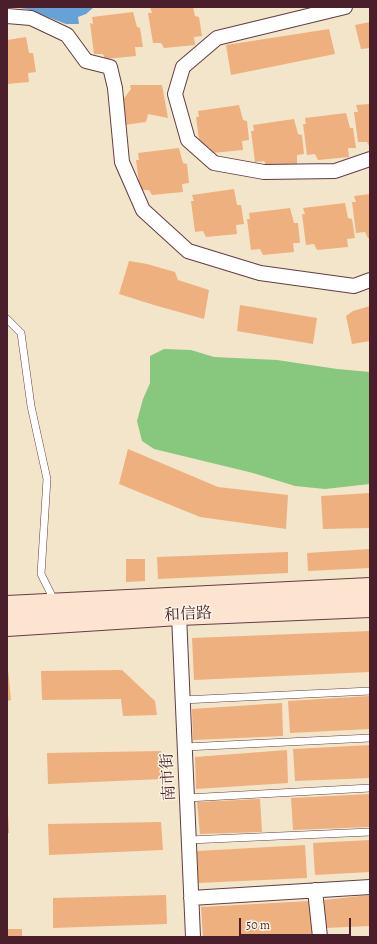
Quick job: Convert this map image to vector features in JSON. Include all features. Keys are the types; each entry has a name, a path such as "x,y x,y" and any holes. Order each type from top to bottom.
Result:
{"street":[{"path":"341,7 217,38 183,67 175,94 188,140 214,163 264,172 335,171 370,159"},
{"path":"7,16 31,18 67,35 86,61 110,67 115,88 122,162 143,210 188,251 260,273 354,286 370,280"},
{"name":"和信路","path":"7,606 370,588"},
{"name":"和信路","path":"7,626 179,615 370,607"},
{"name":"南市街","path":"179,615 193,937"},
{"path":"192,898 370,887"},
{"path":"315,890 320,937"}],"lane":[{"path":"7,319 21,333 31,406 47,479 41,574 56,604"},
{"path":"182,700 370,691"},
{"path":"185,747 370,738"},
{"path":"187,798 370,788"},
{"path":"189,840 370,832"}],"green space":[{"path":"164,349 191,350 214,357 277,360 337,369 370,372 370,484 325,489 295,486 253,473 154,449 142,441 137,421 143,399 150,383 150,356"}],"water":[{"path":"10,7 94,7 86,14 78,17 79,24 66,24 27,9"}],"building":[{"path":"150,7 193,7 195,16 199,17 202,36 194,37 195,45 164,48 161,43 153,43 148,13 152,13"},
{"path":"133,12 137,27 140,28 143,47 135,47 136,56 105,59 103,54 94,54 90,23 93,24 92,17"},
{"path":"370,22 370,48 361,49 355,25"},
{"path":"329,29 335,54 231,75 226,45"},
{"path":"26,37 29,53 33,53 36,72 28,73 29,82 7,84 7,40"},
{"path":"130,85 162,85 168,118 148,114 146,122 124,125 122,101 131,89"},
{"path":"370,104 370,148 367,142 358,142 354,112 358,112 356,105"},
{"path":"239,105 243,120 247,121 249,140 242,141 243,150 212,153 209,147 200,148 196,117 199,117 198,111"},
{"path":"346,113 350,128 353,128 356,148 348,148 349,157 318,160 315,154 307,155 303,124 306,124 305,118"},
{"path":"294,119 298,134 302,135 304,154 297,155 297,164 267,167 264,161 255,162 251,131 254,131 253,125"},
{"path":"179,148 183,163 187,164 189,183 182,184 183,192 152,195 149,190 140,190 136,160 139,160 138,153"},
{"path":"234,189 237,205 241,205 244,224 236,225 237,234 206,237 203,231 195,232 191,201 194,201 192,195"},
{"path":"370,194 370,238 368,238 365,232 356,233 352,202 356,202 354,196"},
{"path":"345,203 348,218 352,219 355,238 347,239 348,247 317,250 314,244 306,245 302,214 305,214 303,208"},
{"path":"290,208 294,223 298,223 300,243 293,243 294,252 263,255 260,249 251,250 247,219 250,219 249,213"},
{"path":"129,261 147,264 175,272 178,280 209,290 204,319 119,294"},
{"path":"240,305 317,318 313,344 237,331"},
{"path":"370,306 370,341 352,344 346,316 353,311"},
{"path":"128,449 218,487 288,495 286,529 200,517 119,484"},
{"path":"370,493 370,528 323,529 321,496"},
{"path":"370,549 370,568 308,571 307,553"},
{"path":"288,552 288,573 158,579 157,557"},
{"path":"126,559 145,559 145,581 126,582"},
{"path":"370,631 370,672 194,680 192,638"},
{"path":"7,670 11,700 7,701"},
{"path":"122,670 155,701 157,715 123,716 121,699 42,700 41,671"},
{"path":"370,696 370,729 290,733 288,701"},
{"path":"282,703 283,736 193,740 192,709"},
{"path":"370,745 370,778 295,781 293,749"},
{"path":"287,750 288,783 196,789 195,757"},
{"path":"161,751 162,779 48,784 47,753"},
{"path":"370,794 370,827 293,830 291,798"},
{"path":"260,799 262,832 200,834 197,802"},
{"path":"8,814 9,833 7,833"},
{"path":"161,822 163,850 49,855 48,824"},
{"path":"370,840 370,872 315,875 313,843"},
{"path":"305,845 307,878 198,883 197,851"},
{"path":"166,895 167,924 53,928 53,898"},
{"path":"370,895 370,926 325,928 324,900"},
{"path":"310,901 312,934 203,937 201,907"},
{"path":"7,929 22,929 22,937 7,937"}]}
